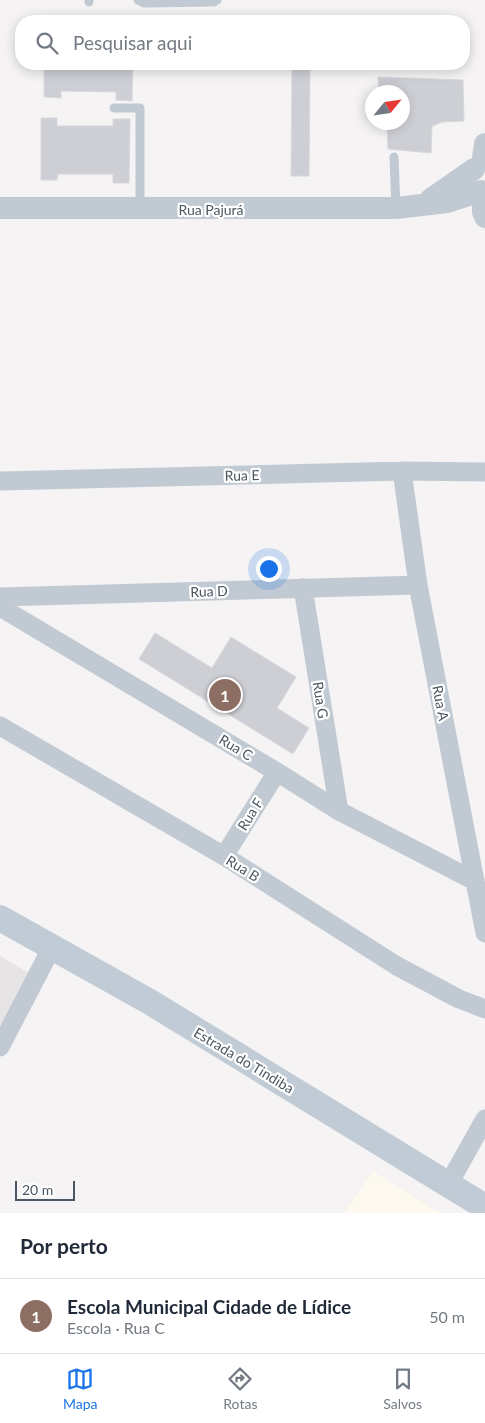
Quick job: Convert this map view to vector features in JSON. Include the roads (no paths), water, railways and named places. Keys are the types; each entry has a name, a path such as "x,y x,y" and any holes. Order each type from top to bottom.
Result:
{"main road":[{"name":"Estrada do Tindiba","path":"0,918 150,1002 485,1207"}],"street":[{"name":"Rua Pajurá","path":"422,205 482,157"},
{"path":"482,157 474,181 483,192 483,212 485,217"},
{"name":"Rua Pajurá","path":"0,208 396,208 447,202 483,192"},
{"name":"Rua E","path":"0,481 402,471 485,472"},
{"name":"Rua A","path":"402,471 418,585 485,933"},
{"name":"Rua D","path":"0,597 418,585"},
{"name":"Rua G","path":"303,588 339,811"},
{"name":"Rua C","path":"0,607 339,811 475,881"},
{"name":"Rua B","path":"0,726 224,856 397,966 459,999 485,1009"},
{"name":"Rua F","path":"224,856 277,772"},
{"path":"0,1047 52,947"},
{"path":"448,1185 485,1119"}],"lane":[{"path":"138,0 144,2 214,2 216,0"},
{"path":"114,108 140,108 140,209"},
{"path":"394,158 396,208"}],"place":[{"name":"Escola Municipal Cidade de Lídice","path":"225,695"}]}
